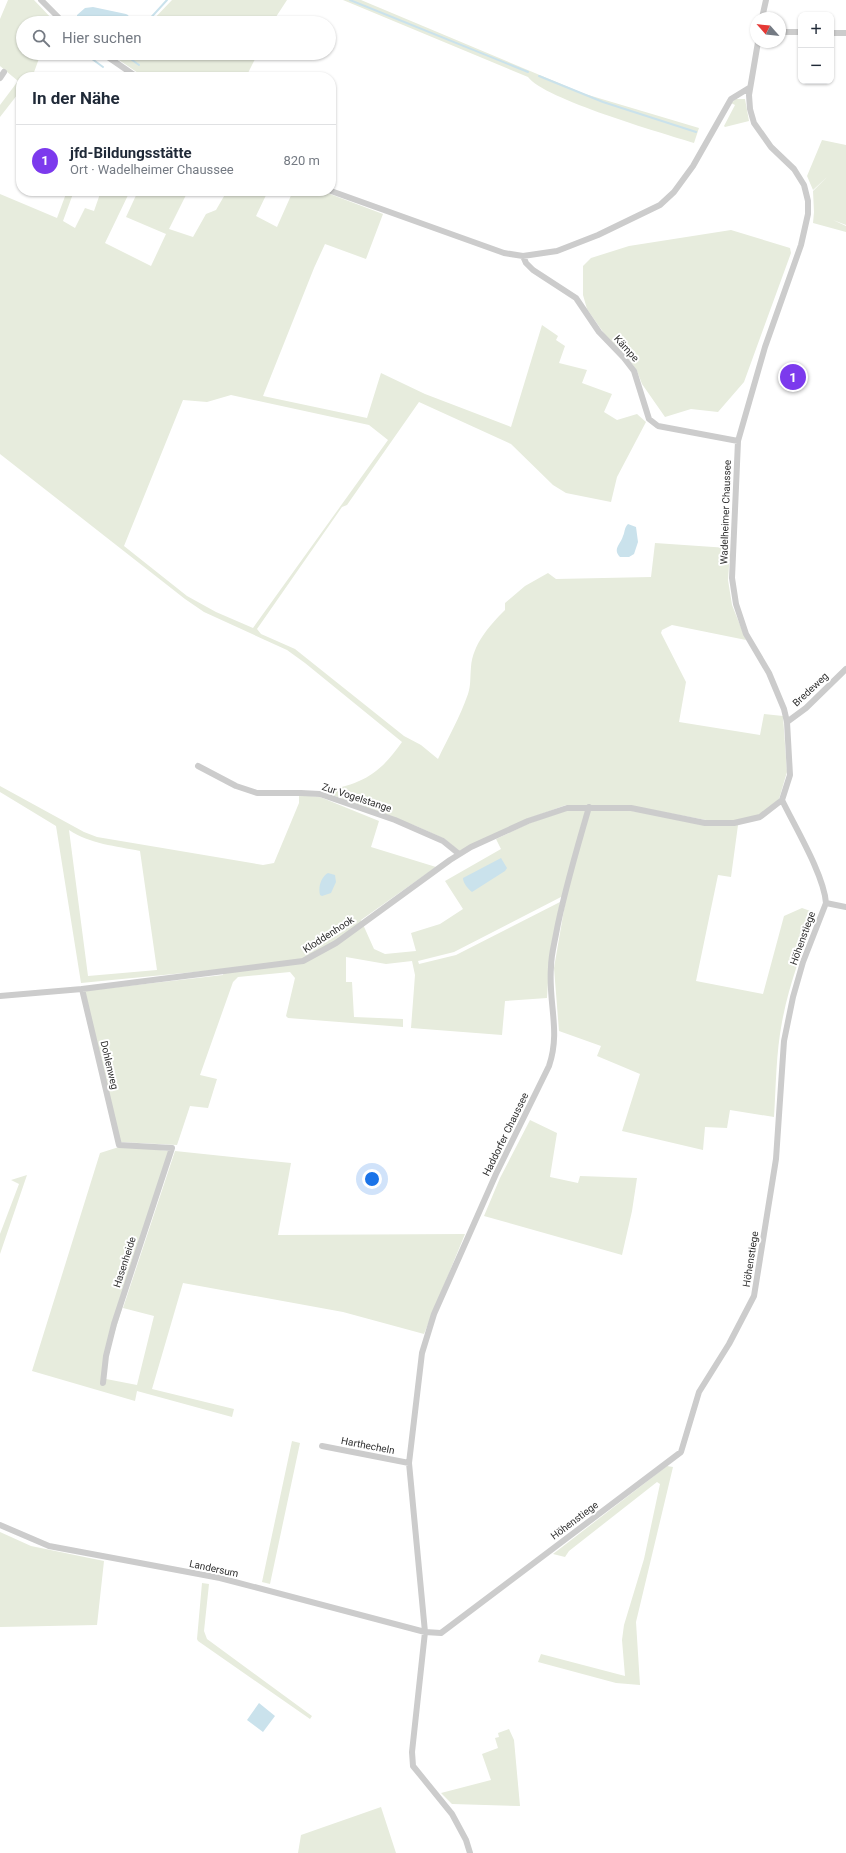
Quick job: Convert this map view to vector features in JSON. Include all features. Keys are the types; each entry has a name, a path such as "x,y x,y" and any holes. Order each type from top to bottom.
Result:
{"street":[{"path":"42,0 57,16"},
{"path":"763,12 766,0"},
{"path":"786,32 798,32"},
{"path":"834,33 846,34"},
{"name":"Wadelheimer Chaussee","path":"757,48 749,88 750,109 754,123 764,139 794,170 804,185 808,201 808,214 801,245 765,347 738,441 732,578 736,604 746,634 769,673 784,709 787,722 790,774 782,800"},
{"path":"112,60 130,72"},
{"path":"0,78 4,72"},
{"path":"336,193 474,244 504,253 523,256 557,251 598,235 660,205 674,192 693,166 731,99 740,92 749,88"},
{"name":"Kämpe","path":"523,256 526,263 533,270 576,298 599,332 634,371 649,419 658,426 738,441"},
{"name":"Bredeweg","path":"787,722 806,708 846,669"},
{"name":"Zur Vogelstange","path":"198,766 236,786 258,793 320,794 395,820 443,841 459,854"},
{"path":"589,807 631,808 704,823 734,823 760,817 782,800"},
{"name":"Höhenstiege","path":"425,1632 442,1634 680,1452 699,1392 729,1344 754,1296 776,1159 785,1035 793,997 804,962 826,903 825,893 817,872 782,800"},
{"name":"Kloddenhook","path":"0,996 82,989 304,961 336,943 459,854 471,847 528,821 567,808 589,807"},
{"name":"Haddorfer Chaussee","path":"410,1463 422,1352 434,1314 496,1174 549,1066 554,1051 555,1035 551,996 551,966 563,898 589,807"},
{"path":"826,903 846,907"},
{"name":"Dohlenweg","path":"82,989 119,1145 172,1148"},
{"name":"Hasenheide","path":"103,1384 106,1356 114,1324 172,1148"},
{"name":"Harthecheln","path":"322,1446 410,1463"},
{"path":"410,1463 425,1632 412,1752 413,1766 452,1814 466,1840 470,1853"},
{"name":"Landersum","path":"0,1525 49,1546 220,1578 425,1632"}],"shaded area":[{"path":"8,0 34,0 49,16 16,16 16,60 38,60 34,72 16,72 16,79 0,66 0,19"},
{"path":"172,0 287,0 277,16 157,16"},
{"path":"343,0 361,0 585,94 699,128 694,143 632,124 579,105 538,86 528,77"},
{"path":"119,60 254,60 248,72 137,72"},
{"path":"16,84 16,96 0,117 0,105"},
{"path":"736,99 745,99 749,121 725,127 724,126 735,105 731,103"},
{"path":"822,140 846,145 846,225 833,220 846,226 846,232 813,223 813,191 827,177 813,190 807,176"},
{"path":"0,194 57,218 65,196 72,196 63,221 75,228 85,208 94,211 99,196 128,196 105,243 151,266 166,234 126,217 136,196 186,196 169,229 193,237 206,214 216,210 224,196 266,196 256,216 277,227 291,196 335,196 383,214 366,259 325,244 263,396 367,418 381,373 425,394 511,427 542,325 558,336 556,340 565,346 559,363 587,370 582,383 612,394 604,412 617,420 637,414 646,422 617,477 611,502 566,493 553,485 511,444 419,402 347,505 342,507 257,629 261,634 295,649 404,736 421,745 438,759 465,703 470,684 472,659 478,643 493,622 505,610 505,603 525,586 548,573 556,579 651,577 655,543 728,548 730,552 728,580 732,605 746,640 672,625 662,630 661,633 686,682 679,722 760,735 764,714 783,716 787,772 779,799 760,815 733,821 706,820 631,806 566,805 530,818 459,851 445,839 416,826 321,791 335,789 358,782 368,777 385,763 402,742 287,650 204,612 185,599 0,454","holes":["231,395 369,425 388,440 253,628 216,612 187,596 124,546 183,400 207,402"]},
{"path":"731,230 790,248 791,253 744,382 718,412 691,409 665,417 642,384 637,371 629,359 608,339 587,309 583,295 583,266 591,258 629,246"},
{"path":"0,786 84,832 97,837 263,865 274,863 299,803 299,795 320,797 379,821 371,847 436,867 361,920 374,949 385,954 416,951 411,933 440,924 463,909 445,881 501,849 496,839 530,823 567,810 632,811 738,825 731,877 718,875 696,981 763,994 784,916 802,908 816,913 792,980 782,1022 777,1057 774,1117 730,1110 727,1128 705,1127 703,1150 622,1131 640,1074 597,1056 601,1046 559,1031 554,968 566,898 561,897 454,952 418,961 419,964 456,955 560,902 549,967 547,998 505,1001 502,1035 411,1028 415,975 412,961 386,964 346,957 346,982 352,982 354,1017 403,1019 403,1027 288,1018 286,1016 295,978 290,972 238,977 233,982 200,1075 217,1079 208,1108 190,1106 177,1145 120,1142 84,991 223,975 225,969 81,983 56,826 0,792","holes":["69,830 77,835 103,844 140,851 157,970 88,976"]},
{"path":"530,1120 557,1133 550,1177 578,1183 580,1176 637,1178 632,1211 622,1255 484,1216 500,1178"},
{"path":"119,1147 169,1151 101,1378 137,1385 154,1316 123,1308 175,1151 291,1163 278,1235 465,1234 424,1334 343,1312 183,1283 152,1389 234,1409 232,1417 137,1391 135,1401 32,1371 100,1153"},
{"path":"27,1175 0,1254 0,1234 19,1184 11,1180"},
{"path":"292,1441 300,1443 270,1584 262,1582"},
{"path":"667,1466 673,1467 636,1622 640,1685 616,1683 538,1662 541,1654 625,1676 622,1640 624,1625 644,1559 660,1484 657,1482 569,1551 565,1557 553,1554"},
{"path":"0,1532 31,1546 104,1561 97,1625 0,1627"},
{"path":"202,1583 209,1584 204,1631 207,1639 312,1716 310,1719 198,1641"},
{"path":"509,1729 514,1740 520,1806 452,1804 441,1793 491,1780 482,1754 498,1748 495,1738 499,1737 498,1733"},
{"path":"381,1807 396,1853 298,1853 301,1835"}],"water":[{"path":"93,7 126,14 129,16 77,16 85,8"},
{"path":"628,524 636,527 638,542 634,554 629,557 620,557 617,549"},
{"path":"501,858 507,868 505,871 472,892 465,884 463,878"},
{"path":"328,873 335,875 336,882 331,893 322,896 319,892 320,886 322,880"},
{"path":"259,1703 275,1716 263,1732 247,1720"}],"waterway":[{"path":"152,16 167,0"},
{"path":"350,0 528,72"},
{"path":"94,60 103,67"},
{"path":"132,60 139,65"},
{"path":"539,76 603,102 696,132"}],"place":[{"name":"jfd-Bildungsstätte","path":"793,377"}]}
